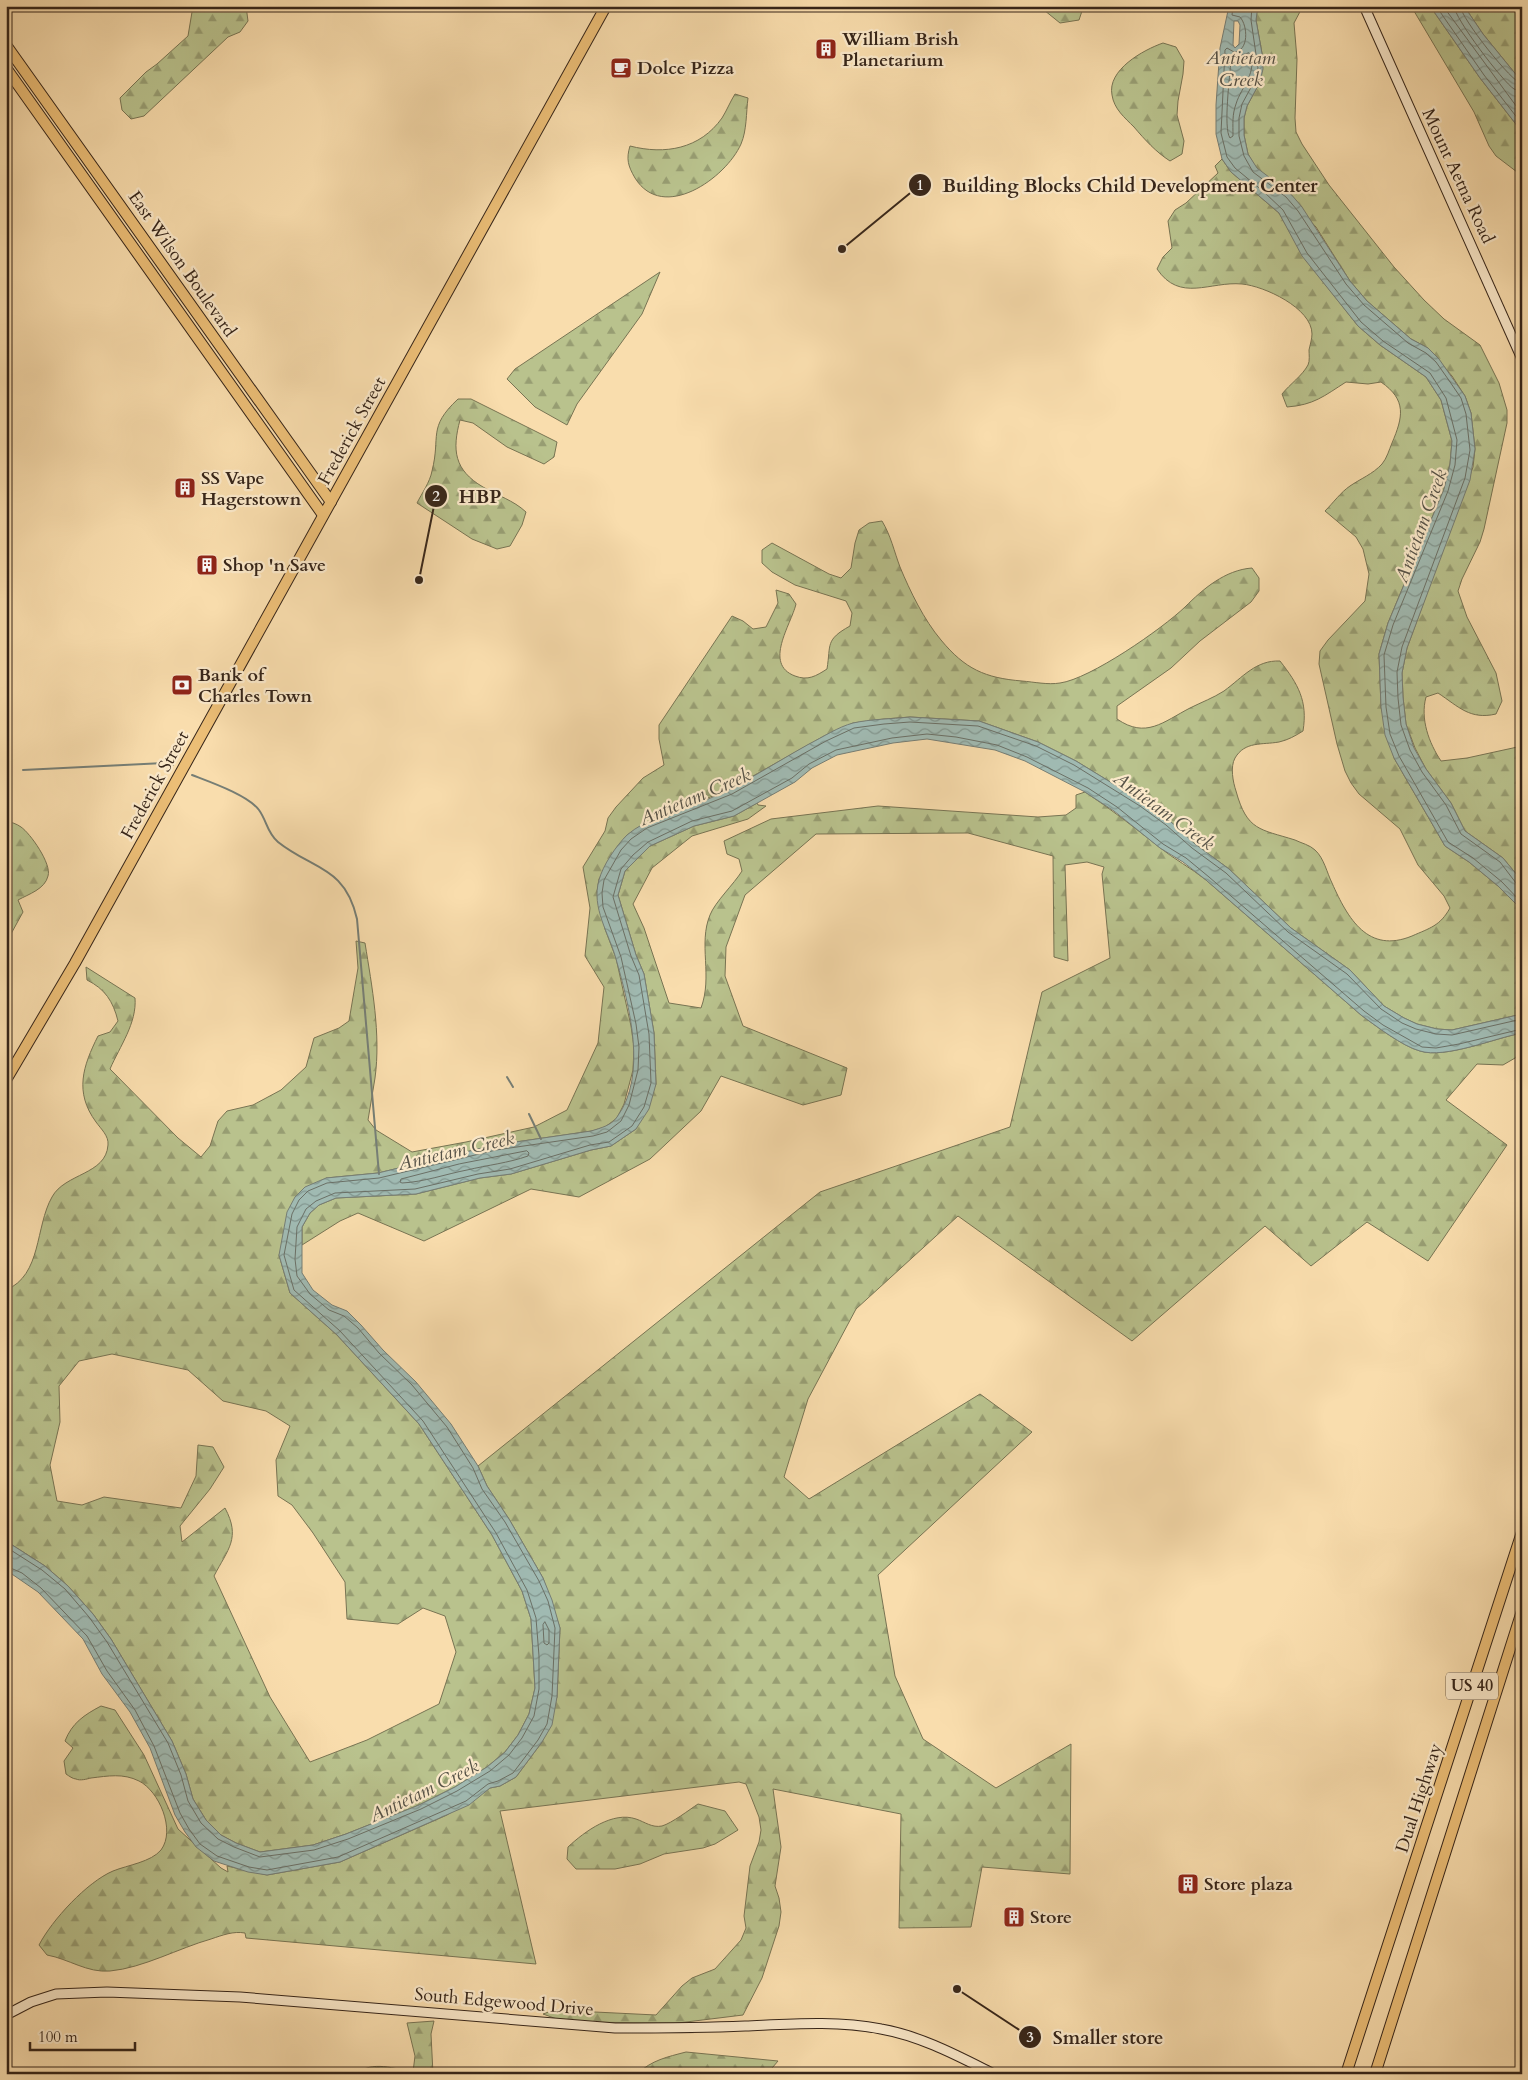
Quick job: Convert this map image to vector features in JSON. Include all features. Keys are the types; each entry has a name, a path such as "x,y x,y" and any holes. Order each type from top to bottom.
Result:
{"main road":[{"name":"Frederick Street","path":"6,1080 75,963 606,6"},
{"name":"Mount Aetna Road","path":"1364,6 1522,359"},
{"name":"East Wilson Boulevard","path":"6,45 331,502"},
{"name":"East Wilson Boulevard","path":"6,68 323,515"},
{"path":"270,440 278,439 297,466 307,468"},
{"name":"Dual Highway","path":"1346,2074 1522,1532"},
{"name":"US 40","path":"1375,2074 1522,1611"},
{"name":"South Edgewood Drive","path":"6,2014 31,2002 56,1994 107,1992 240,1998 615,2028 843,2024 884,2029 929,2044 994,2074"}],"green space":[{"path":"193,6 246,6 248,21 240,32 228,37 144,116 131,119 122,110 120,98 146,72 188,36"},
{"path":"1039,6 1083,6 1083,8 1079,20 1060,23"},
{"path":"1303,6 1294,23 1297,59 1295,118 1296,132 1302,144 1329,185 1394,267 1444,319 1480,345 1499,383 1507,410 1507,423 1484,529 1458,591 1467,617 1496,673 1502,701 1496,714 1479,715 1465,711 1438,693 1426,697 1424,714 1429,739 1441,761 1467,758 1522,746 1522,881 1503,858 1465,831 1451,803 1426,769 1415,748 1406,724 1402,673 1407,648 1473,467 1475,449 1471,413 1465,396 1452,376 1428,348 1411,339 1367,301 1350,281 1316,227 1271,180 1256,168 1248,154 1244,135 1244,118 1247,106 1260,82 1263,59 1256,20 1257,7"},
{"path":"1411,6 1430,6 1480,78 1522,132 1522,170 1517,172 1496,156 1489,146 1474,112"},
{"path":"1464,6 1522,6 1522,82 1483,34"},
{"path":"1163,43 1176,47 1184,61 1177,115 1184,141 1182,154 1170,161 1151,146 1124,117 1117,109 1112,95 1115,77 1121,69 1137,56"},
{"path":"735,94 748,98 744,133 741,144 722,170 708,182 693,191 677,196 661,196 647,191 635,178 629,166 628,155 630,146 656,150 681,147 692,143 703,137 722,118"},
{"path":"1222,159 1231,172 1279,213 1303,256 1358,326 1380,345 1426,377 1441,400 1452,441 1450,464 1444,489 1388,623 1379,654 1381,707 1394,758 1445,846 1469,862 1498,886 1522,910 1522,1014 1452,1030 1437,1029 1417,1024 1404,1018 1384,1006 1350,970 1291,928 1229,869 1195,844 1170,821 1143,802 1076,761 1038,742 979,721 910,717 853,723 824,736 730,789 644,824 627,835 617,847 599,879 597,892 605,929 616,958 634,1047 633,1070 624,1104 617,1118 605,1127 592,1131 495,1145 378,1173 326,1178 279,1255 290,1293 337,1335 419,1424 492,1535 522,1591 531,1619 535,1688 529,1714 518,1735 505,1752 487,1767 455,1787 419,1805 346,1834 313,1845 260,1852 221,1835 206,1820 193,1799 186,1774 172,1741 111,1639 93,1614 68,1586 45,1566 6,1541 6,1290 18,1283 32,1262 52,1197 66,1183 100,1162 106,1155 108,1145 106,1136 89,1111 83,1090 83,1079 88,1058 98,1036 110,1032 118,1021 114,1007 107,996 99,987 87,980 86,967 135,998 131,1025 110,1069 178,1138 201,1157 210,1146 218,1121 227,1111 253,1105 281,1090 306,1067 314,1038 339,1028 349,1021 358,968 356,941 365,943 375,1011 377,1061 368,1120 376,1130 412,1152 534,1127 567,1110 598,1043 604,987 585,956 590,908 583,867 605,831 608,818 643,778 664,765 659,739 659,725 732,616 743,621 753,629 766,627 778,603 776,590 789,594 796,604 782,643 781,663 786,670 795,676 804,678 812,677 827,669 829,648 833,639 850,626 852,613 846,601 795,585 772,572 762,563 762,550 772,543 829,574 841,578 851,568 859,530 869,523 882,521 913,595 929,624 941,640 967,665 986,674 1009,680 1055,684 1089,673 1125,652 1160,628 1199,594 1224,576 1252,568 1259,578 1259,591 1251,602 1200,641 1171,668 1117,706 1117,719 1137,728 1146,728 1163,723 1224,691 1257,666 1271,661 1280,661 1297,685 1303,702 1303,731 1282,741 1249,746 1235,758 1232,770 1233,779 1245,814 1256,826 1308,845 1315,850 1323,861 1345,909 1362,930 1372,937 1383,940 1397,940 1412,936 1438,923 1450,908 1444,896 1418,865 1400,829 1359,794 1351,783 1345,771 1337,744 1319,664 1320,651 1328,640 1365,601 1369,574 1363,549 1356,537 1325,511 1347,488 1375,471 1384,462 1399,425 1399,402 1395,395 1381,382 1368,384 1346,382 1312,402 1287,407 1282,394 1303,373 1308,365 1312,334 1310,324 1296,307 1274,294 1242,284 1196,288 1175,285 1157,269 1163,257 1172,248 1168,221 1175,210 1186,203 1218,173 1215,166","holes":["112,1354 188,1370 223,1401 266,1411 290,1426 276,1460 278,1496 292,1505 345,1582 347,1619 398,1624 423,1608 445,1616 456,1652 439,1704 367,1740 310,1762 270,1697 214,1576 231,1543 232,1527 225,1508 182,1542 180,1526 210,1489 224,1467 213,1447 198,1445 196,1476 181,1508 104,1497 82,1505 57,1501 50,1465 60,1422 59,1386 79,1361"]},
{"path":"660,272 642,314 577,404 567,425 535,407 507,379 515,369"},
{"path":"458,399 471,399 557,442 554,457 544,464 507,447 473,423 460,420 456,450 461,466 466,474 483,487 511,501 526,512 522,525 510,546 497,549 472,539 417,503 431,475 439,425 448,409"},
{"path":"1085,792 1206,880 1361,1015 1397,1040 1420,1051 1430,1053 1470,1047 1522,1033 1522,1054 1503,1065 1477,1064 1446,1100 1507,1145 1428,1261 1367,1222 1311,1266 1265,1226 1132,1341 958,1216 856,1309 808,1399 784,1477 809,1499 980,1394 1032,1432 878,1575 895,1676 923,1739 996,1788 1071,1744 1070,1874 982,1867 971,1927 899,1928 901,1814 773,1789 781,1847 775,1886 781,1912 779,1926 762,1978 743,2015 678,2023 565,2022 543,2014 554,2010 656,2015 682,1986 692,1978 715,1969 741,1940 746,1928 744,1916 750,1866 759,1842 761,1830 759,1817 746,1784 739,1782 500,1811 536,1964 246,1938 245,1933 224,1935 148,1962 110,1971 86,1968 47,1955 39,1945 52,1924 71,1903 103,1876 151,1858 161,1850 165,1842 166,1822 159,1802 153,1793 139,1781 133,1778 115,1776 79,1780 66,1774 64,1761 73,1748 65,1741 71,1729 79,1720 101,1706 115,1710 144,1755 178,1829 221,1868 228,1872 227,1866 267,1875 340,1862 447,1815 490,1788 500,1786 516,1777 542,1742 557,1697 560,1628 543,1578 509,1519 487,1486 478,1466 820,1192 1010,1127 1042,992 1110,958 1102,874 1104,867 1087,862 1065,865 1068,961 1054,957 1053,856 968,833 816,834 745,895 726,947 725,976 743,1026 847,1068 841,1095 803,1105 721,1076 701,1111 650,1159 579,1197 531,1189 424,1241 358,1213 340,1221 302,1245 302,1227 310,1213 319,1205 336,1198 416,1194 480,1178 511,1174 591,1150 611,1146 636,1129 656,1084 654,1033 644,974 636,955 618,895 625,871 650,846 694,826 734,816 757,803 758,805 766,806 748,819 692,836 652,868 633,904 644,928 669,1003 701,1008 706,984 705,937 710,915 742,871 739,859 727,854 724,841 771,819 878,806 1038,817 1066,815 1076,808 1076,795"},
{"path":"6,821 19,826 30,836 44,857 48,876 44,884 36,891 18,900 23,912 6,943"},
{"path":"698,1804 725,1811 738,1830 715,1844 703,1848 664,1854 640,1864 615,1869 576,1869 567,1859 568,1847 591,1829 609,1820 627,1817 652,1825 662,1826"},
{"path":"434,2021 431,2034 433,2074 356,2074 369,2067 376,2066 413,2072 415,2056 407,2023"},
{"path":"686,2052 778,2061 767,2074 637,2074 654,2062"}],"water":[{"name":"Antietam Creek","path":"1229,6 1258,6 1256,20 1263,69 1260,82 1247,106 1244,118 1244,135 1248,154 1257,168 1290,193 1302,207 1350,281 1367,301 1411,339 1428,348 1439,359 1465,396 1471,413 1475,449 1470,480 1407,648 1402,673 1403,697 1406,724 1414,748 1426,769 1451,803 1465,831 1503,858 1522,881 1522,910 1498,886 1469,862 1445,846 1394,758 1385,735 1381,707 1379,654 1388,623 1444,489 1450,464 1452,441 1441,400 1426,377 1380,345 1358,326 1302,256 1279,213 1231,172 1222,159 1216,134 1220,48","holes":["1234,21 1238,21 1240,25 1239,44 1235,48 1233,45"]},
{"path":"1430,6 1464,6 1483,34 1522,82 1522,132 1480,78"},
{"name":"Antietam Creek","path":"910,717 979,721 1038,742 1076,761 1170,821 1195,844 1229,869 1291,928 1350,970 1384,1006 1404,1018 1417,1024 1437,1029 1452,1030 1522,1014 1522,1033 1443,1052 1430,1053 1405,1045 1361,1015 1206,880 1183,862 1160,848 1114,811 1085,792 1025,761 995,750 927,739 893,743 837,755 812,768 795,782 734,816 694,826 650,846 625,871 618,895 636,955 644,974 654,1033 656,1084 649,1109 636,1129 611,1146 591,1150 511,1174 480,1178 416,1194 336,1198 319,1205 310,1213 302,1227 302,1273 313,1290 332,1305 347,1311 416,1382 451,1424 478,1466 487,1486 509,1519 543,1578 560,1628 557,1697 552,1725 516,1777 500,1786 490,1788 469,1805 340,1862 267,1875 248,1872 214,1861 196,1847 185,1832 175,1815 150,1748 130,1712 102,1674 83,1639 38,1592 6,1570 6,1541 45,1566 68,1586 93,1614 111,1639 172,1741 186,1774 193,1799 206,1820 221,1835 236,1843 260,1852 313,1845 346,1834 419,1805 455,1787 487,1767 505,1752 518,1735 529,1714 535,1688 531,1619 522,1591 492,1535 419,1424 337,1335 290,1293 279,1255 287,1212 295,1197 305,1187 326,1178 378,1173 495,1145 591,1131 612,1122 617,1117 626,1100 632,1081 634,1061 633,1040 626,997 597,900 597,890 601,874 614,850 627,835 643,824 711,798 842,727 853,723"}],"waterway":[{"path":"23,770 164,763 173,765"},
{"path":"192,775 228,790 254,804 262,814 274,838 336,879 345,889 352,902 357,919 379,1174"},
{"path":"507,1077 513,1087"},
{"path":"529,1114 541,1139"}],"place":[{"name":"William Brish Planetarium","path":"826,49"},
{"name":"Dolce Pizza","path":"621,68"},
{"name":"Building Blocks Child Development Center","path":"842,249"},
{"name":"SS Vape Hagerstown","path":"185,488"},
{"name":"Shop 'n Save","path":"207,565"},
{"name":"HBP","path":"419,580"},
{"name":"Bank of Charles Town","path":"182,685"},
{"name":"Store plaza","path":"1188,1884"},
{"name":"Store","path":"1014,1917"},
{"name":"Smaller store","path":"957,1989"}]}
